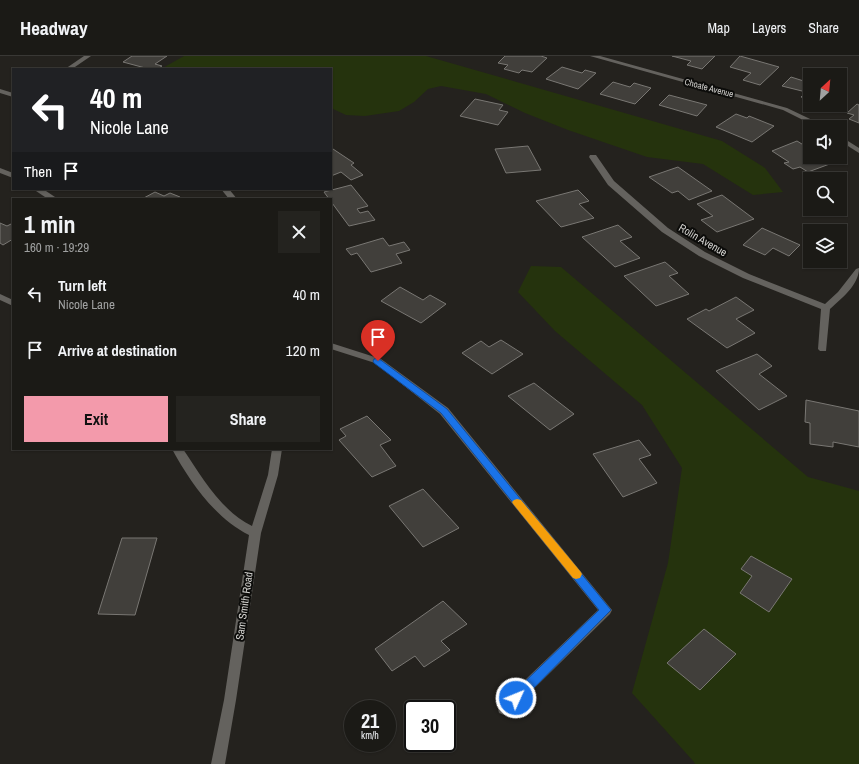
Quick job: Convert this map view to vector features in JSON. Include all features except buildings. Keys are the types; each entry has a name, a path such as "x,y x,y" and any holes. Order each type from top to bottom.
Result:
{"street":[{"path":"70,68 88,56"},
{"name":"Choate Avenue","path":"593,56 785,109 808,120"},
{"path":"0,91 12,95"},
{"path":"847,143 859,151"},
{"name":"Rolin Avenue","path":"593,157 611,183 671,234 702,254 746,276 826,308"},
{"path":"0,170 12,176"},
{"path":"39,190 52,198"},
{"path":"226,190 233,198"},
{"path":"823,349 826,308 841,294 859,271"},
{"path":"0,297 12,303"},
{"path":"332,346 378,361 444,411 606,610 504,709"},
{"path":"179,450 210,497 243,528 255,533"},
{"name":"Sam Smith Road","path":"218,764 230,700 255,533 273,475 277,450"}],"green space":[{"path":"184,56 426,56 722,141 765,168 783,192 753,195 703,164 647,157 568,130 525,113 486,94 441,86 428,89 414,102 399,111 365,116 346,115 332,108 332,68 163,68"},
{"path":"531,266 561,267 808,477 859,491 859,764 695,764 632,693 668,563 682,468 642,405 555,331 518,292"}],"slow traffic":[{"path":"517,502 576,574"}],"route":[{"path":"378,361 444,411 606,610 516,698"}]}
